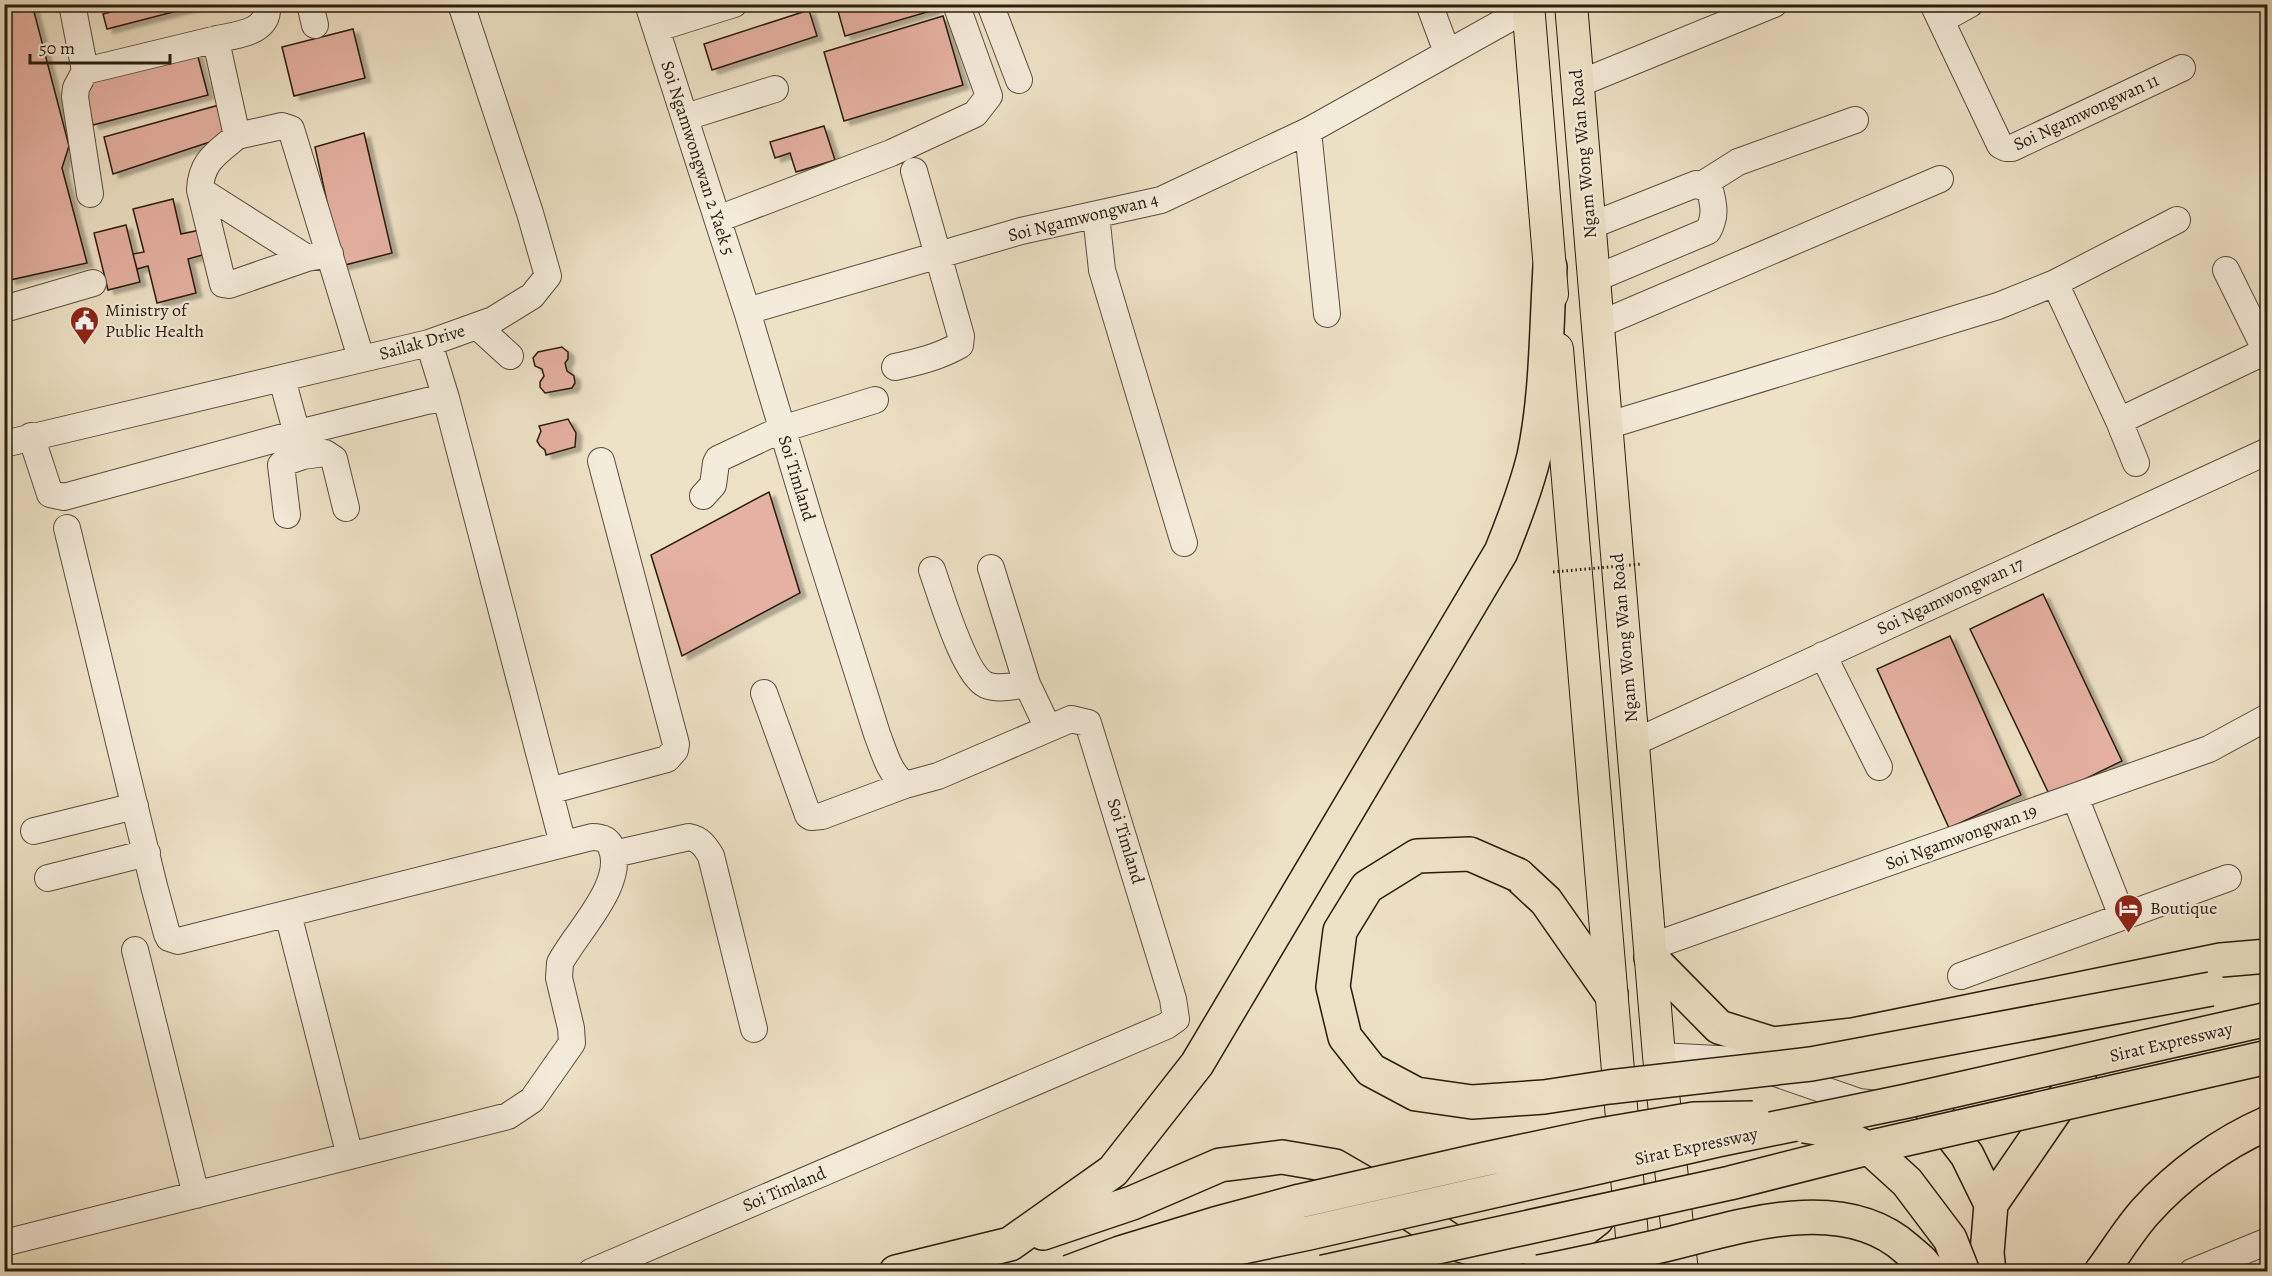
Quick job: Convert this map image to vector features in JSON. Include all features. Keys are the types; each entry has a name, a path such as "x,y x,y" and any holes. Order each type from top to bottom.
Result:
{"highway":[{"path":"1010,1244 1113,1171 1197,1064 1501,552 1520,504 1534,456 1542,405 1550,267"},
{"path":"1611,994 1546,901 1518,874 1470,854 1418,856 1367,887 1340,931 1333,987 1346,1036 1371,1070 1416,1094 1472,1102 1544,1097 1609,1087 1811,1064 2211,988 2268,972"},
{"path":"1651,953 1719,1027 1773,1044 1853,1035 2221,960 2268,956"},
{"name":"Sirat Expressway","path":"1124,1272 1309,1233 1718,1140 1907,1101 2268,1019"},
{"name":"Sirat Expressway","path":"1323,1272 1730,1183 1880,1145 2268,1057"},
{"path":"1990,1204 2079,1076"},
{"path":"1930,1107 1967,1155 1990,1204 1987,1254 1989,1272"},
{"path":"1069,1272 1120,1253 1300,1201 1594,1136 1683,1121 1753,1118 1835,1131 1874,1152 1907,1182 1950,1239 1963,1272"},
{"path":"2102,1272 2144,1212 2194,1166 2254,1129 2268,1124"},
{"path":"896,1272 1010,1244 1132,1203 1220,1164 1282,1157 1335,1166 1456,1244 1488,1253 1532,1245 1583,1230 1629,1192"},
{"path":"1539,1272 1610,1258 1780,1218 1838,1218 1891,1234 1925,1264 1929,1272"}],"main road":[{"name":"Ngam Wong Wan Road","path":"1571,4 1659,1056 1682,1272"},
{"path":"1528,6 1635,1272"}],"street":[{"path":"72,4 85,71 76,87 75,97 90,194"},
{"path":"85,71 253,31 268,12 267,4"},
{"name":"Sailak Drive","path":"4,444 429,343 493,320 532,296 548,276 530,213 461,4"},
{"name":"Soi Ngamwongwan 2 Yaek 5","path":"648,4 658,28 747,311"},
{"path":"658,28 734,4"},
{"path":"718,219 891,153 975,114 989,96 956,4"},
{"path":"990,4 1019,80"},
{"path":"1429,4 1448,52"},
{"path":"1578,84 1774,4"},
{"path":"1937,12 1970,4"},
{"name":"Soi Ngamwongwan 4","path":"747,311 1021,231 1161,200 1308,130 1528,6"},
{"name":"Soi Ngamwongwan 11","path":"1937,12 2000,145 2006,148 2013,148 2182,68"},
{"path":"217,39 237,136"},
{"path":"686,117 775,89"},
{"path":"1700,186 1738,162 1855,120"},
{"path":"318,256 229,285 223,284 200,190 203,169 209,160 237,136 282,126 291,129 318,256 361,358"},
{"path":"1308,130 1327,314"},
{"path":"895,367 930,359 960,345 960,330 914,171"},
{"path":"1598,325 1940,179"},
{"path":"1590,226 1696,184 1710,190 1715,209 1713,222 1708,231 1594,279"},
{"path":"200,190 318,256"},
{"path":"1096,215 1102,270 1184,543"},
{"path":"1606,426 1998,306 2055,283 2177,220"},
{"path":"2119,421 2267,352 2226,270"},
{"path":"4,309 93,283"},
{"path":"2055,283 2136,463"},
{"name":"Soi Timland","path":"591,1272 1166,1026 1176,1018 1173,999 1088,723 1071,719 938,776 905,785 895,775 886,758 747,311"},
{"path":"477,326 510,356"},
{"path":"429,343 446,398 562,844"},
{"path":"282,379 300,445"},
{"path":"31,436 50,494 64,497 300,445 446,398"},
{"path":"703,496 713,484 718,459 783,429 875,400"},
{"path":"300,445 325,453 334,459 346,508"},
{"path":"287,515 281,465 300,445"},
{"name":"Soi Ngamwongwan 17","path":"1633,742 2268,451"},
{"path":"549,791 667,759 675,750 676,744 601,461"},
{"path":"4,1243 508,1116 532,1100 572,1043 571,1028 559,978 560,963 610,885 615,868 614,854 609,843 601,837 562,844 288,914 178,941 173,940 167,934 67,528"},
{"path":"991,568 1027,684 1048,728"},
{"path":"932,570 965,661 977,680 997,687 1027,684"},
{"path":"1823,655 1879,767"},
{"path":"764,693 811,817 822,816 905,785"},
{"name":"Soi Ngamwongwan 19","path":"1651,953 2209,749 2268,717"},
{"path":"2075,797 2122,916"},
{"path":"34,831 135,806"},
{"path":"614,854 689,837 706,847 711,856 754,1029"},
{"path":"48,878 147,853"},
{"path":"1960,976 2228,878"},
{"path":"288,914 350,1156"},
{"path":"135,950 196,1195"},
{"path":"1659,1056 1738,1060 1859,1102 1930,1107 2268,1034"},
{"path":"2192,1272 2268,1240"}],"path":[{"path":"1553,572 1642,564"}],"building":[{"path":"5,4 32,4 69,146 62,168 87,263 10,280 4,257 4,168 7,168 4,158 4,21 9,20"},
{"path":"141,4 204,4 107,29 103,14"},
{"path":"836,4 933,4 934,10 845,36"},
{"path":"809,10 817,36 712,70 704,44"},
{"path":"943,16 963,85 844,121 824,52"},
{"path":"353,29 365,78 294,96 282,47"},
{"path":"197,53 208,95 93,125 82,83"},
{"path":"219,105 228,136 113,174 104,137"},
{"path":"824,126 835,160 796,172 790,153 775,158 770,142"},
{"path":"364,133 392,253 341,266 315,147"},
{"path":"173,199 181,234 200,230 206,254 188,259 196,293 157,303 148,266 137,269 133,254 144,252 133,209"},
{"path":"126,225 140,282 108,290 94,233"},
{"path":"562,347 568,352 568,359 565,363 567,371 574,376 575,383 572,388 545,393 540,387 544,376 542,369 535,366 533,358 538,352"},
{"path":"568,419 576,433 575,447 546,455 545,450 537,441 541,431 539,426"},
{"path":"769,492 800,593 682,656 651,555"},
{"path":"2043,594 2122,761 2050,796 1970,629"},
{"path":"1950,636 2021,795 1949,828 1877,669"}],"place":[{"name":"Ministry of Public Health","path":"84,346"},
{"name":"Boutique","path":"2129,934"}]}
